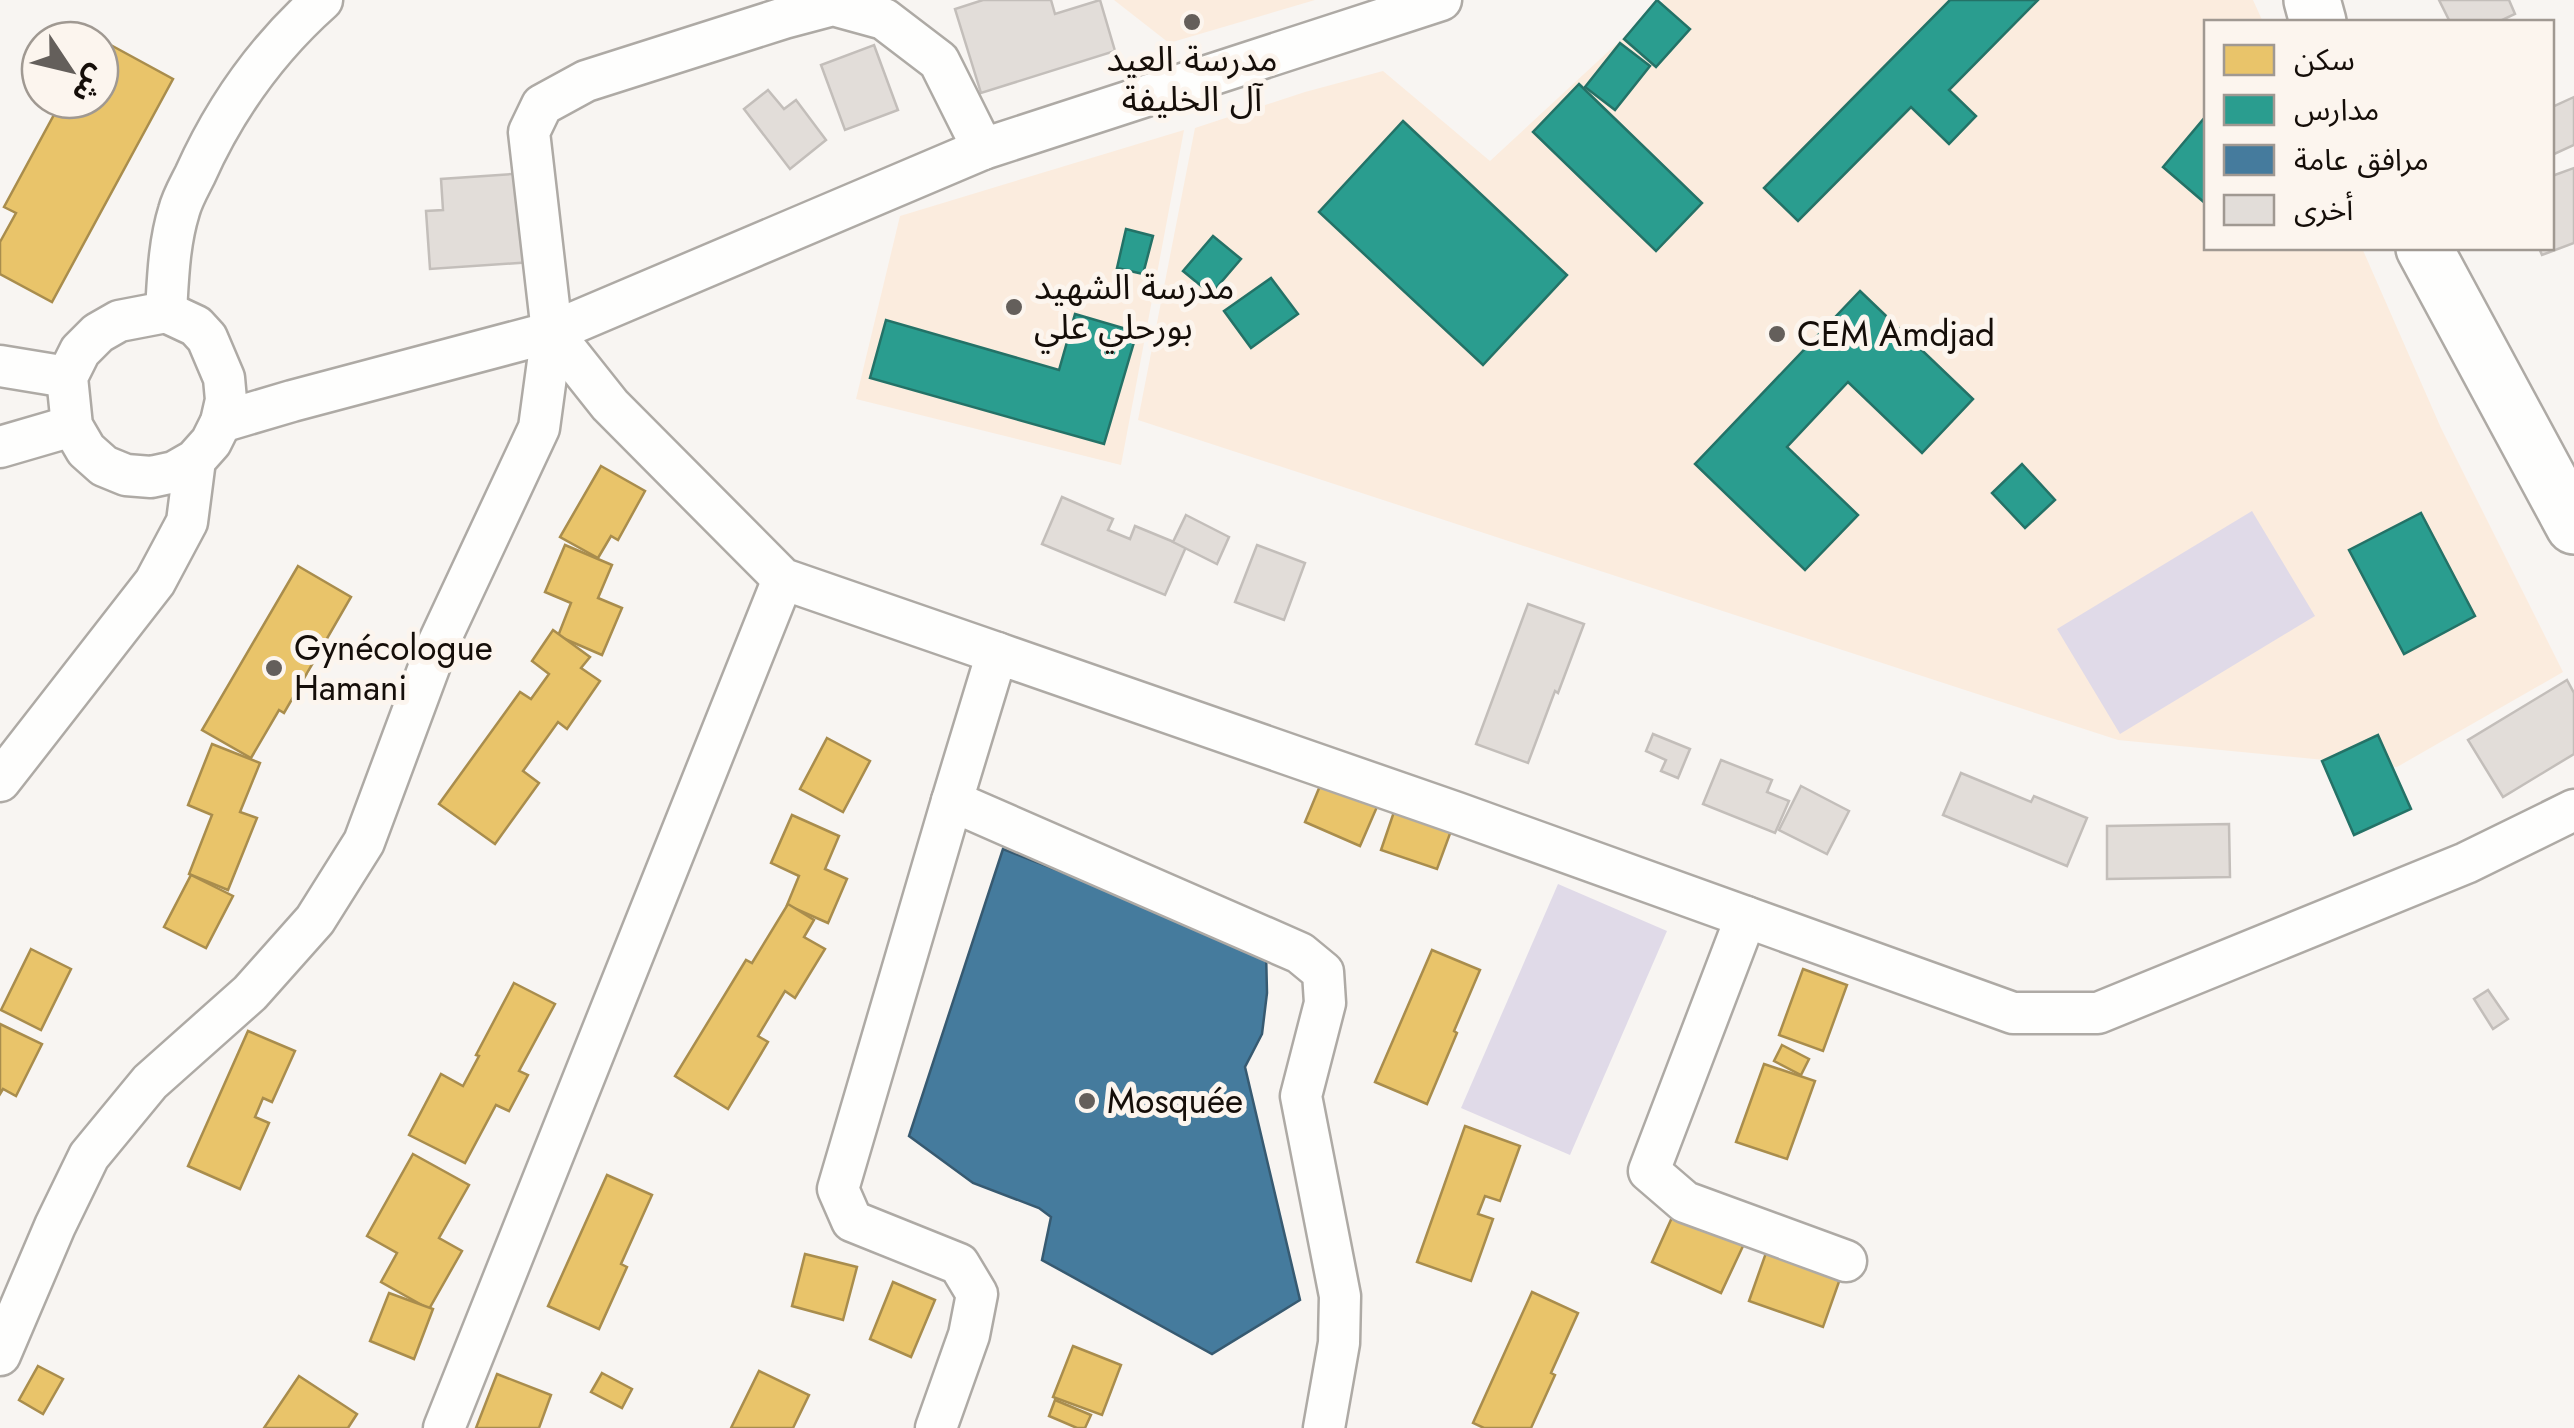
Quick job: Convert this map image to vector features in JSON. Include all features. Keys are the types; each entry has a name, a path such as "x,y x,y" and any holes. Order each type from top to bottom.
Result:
{"main road":[{"path":"2425,250 2574,526"}],"street":[{"path":"166,312 178,210 208,146 248,80 291,27 322,0"},
{"path":"221,422 552,332 983,149 1441,0"},
{"path":"0,1355 89,1156 150,1082 250,993 315,920 364,842 436,646 538,428 552,332 530,132 542,105 586,81 833,5 884,20 940,61 983,149"},
{"path":"166,312 187,320 207,338 224,378 226,400 221,422 211,442 195,460 174,472 150,477 126,475 104,466 86,450 72,426 67,377 80,351 98,333 120,321 166,312"},
{"path":"552,332 610,406 782,579 1457,813 2013,1013 2098,1013 2466,864 2574,810"},
{"path":"0,366 67,377"},
{"path":"0,447 72,426"},
{"path":"0,781 155,582 187,522 195,460"},
{"path":"444,1428 782,579"},
{"path":"936,1428 969,1335 977,1294 960,1264 852,1220 838,1190 997,653"},
{"path":"952,801 1300,953 1323,972 1325,1002 1301,1096 1340,1296 1339,1344 1324,1428"},
{"path":"1746,917 1648,1171 1686,1202 1846,1261"}],"shaded area":[{"name":"مدرسة العيد آل الخليفة","path":"1114,0 1315,0 1169,43"},
{"name":"CEM Amdjad","path":"1664,0 2253,0 2262,20 2204,20 2204,250 2363,250 2441,428 2563,672 2397,767 2118,740 1138,420 1195,128 1383,71 1490,161"},
{"name":"مدرسة الشهيد بورحلي علي","path":"1184,130 1121,465 856,399 900,216"},
{"path":"2252,511 2315,616 2120,734 2057,629"},
{"path":"1558,884 1667,931 1570,1155 1461,1108"}],"building: سكن":[{"path":"120,50 173,79 52,302 0,274 0,242 16,213 4,207 51,120 120,120"},
{"path":"601,466 645,491 618,540 611,536 598,558 560,537"},
{"path":"565,545 612,565 598,598 622,608 602,655 558,636 571,603 545,592"},
{"name":"Gynécologue Hamani","path":"298,566 351,597 284,713 279,710 251,758 202,730"},
{"path":"553,630 590,657 581,668 600,681 567,729 558,722 523,771 539,783 495,844 439,804 520,692 531,699 549,674 532,661"},
{"path":"827,738 870,761 843,812 800,789"},
{"path":"212,744 260,763 240,812 257,818 228,890 189,874 212,815 188,805"},
{"path":"1327,769 1383,793 1360,846 1305,822"},
{"path":"1398,800 1455,820 1437,869 1381,850"},
{"path":"792,815 839,836 825,869 847,879 828,923 787,905 799,876 771,863"},
{"path":"191,875 233,896 206,948 164,927"},
{"path":"788,904 814,920 804,937 825,949 795,998 785,991 758,1036 768,1042 728,1109 675,1076 746,960 752,963"},
{"path":"31,949 71,969 41,1030 1,1010"},
{"path":"1432,950 1480,970 1427,1104 1375,1082"},
{"path":"1803,969 1847,985 1823,1051 1779,1035"},
{"path":"514,983 555,1004 519,1071 528,1075 509,1111 496,1105 465,1163 409,1135 441,1074 463,1086"},
{"path":"0,1024 42,1044 16,1096 3,1089 0,1094"},
{"path":"248,1031 295,1051 272,1102 263,1098 255,1117 269,1123 240,1189 188,1166"},
{"path":"1782,1045 1809,1059 1801,1075 1774,1061"},
{"path":"1764,1064 1815,1081 1787,1159 1736,1142"},
{"path":"1465,1126 1520,1146 1500,1201 1485,1196 1478,1214 1493,1219 1471,1281 1417,1262"},
{"path":"413,1154 469,1185 439,1238 462,1251 429,1309 381,1282 397,1253 367,1236"},
{"path":"607,1175 652,1195 621,1264 627,1267 599,1329 548,1306"},
{"path":"1674,1213 1744,1244 1721,1293 1652,1262"},
{"path":"1767,1250 1841,1276 1823,1327 1749,1301"},
{"path":"805,1254 857,1267 843,1320 792,1306"},
{"path":"893,1282 935,1300 911,1357 870,1339"},
{"path":"1532,1292 1578,1313 1531,1428 1484,1428 1473,1423"},
{"path":"389,1293 433,1309 414,1359 370,1341"},
{"path":"1073,1346 1121,1365 1102,1415 1053,1397"},
{"path":"38,1366 63,1379 43,1414 19,1400"},
{"path":"759,1371 809,1395 793,1428 731,1428"},
{"path":"602,1373 632,1389 622,1408 591,1392"},
{"path":"497,1374 551,1395 539,1428 476,1428"},
{"path":"299,1376 357,1414 348,1428 264,1428"},
{"path":"1055,1400 1091,1415 1085,1428 1049,1416"}],"building: مدارس":[{"path":"1657,0 1690,29 1656,67 1624,39"},
{"path":"1950,0 2038,0 1949,90 1976,116 1949,144 1911,107 1798,221 1764,188"},
{"path":"1620,43 1650,66 1615,110 1585,87"},
{"path":"1579,84 1702,203 1656,251 1533,132"},
{"path":"2204,118 2204,202 2163,167"},
{"path":"1403,121 1567,275 1483,365 1319,212"},
{"path":"1126,229 1153,236 1143,274 1117,268"},
{"path":"1213,236 1241,259 1211,294 1183,271"},
{"path":"1271,278 1298,314 1251,348 1224,311"},
{"path":"1860,291 1973,399 1922,453 1848,382 1787,447 1858,515 1805,570 1695,464"},
{"path":"1075,314 1137,332 1104,444 870,378 886,320 1059,370"},
{"path":"2022,464 2055,500 2025,528 1992,493"},
{"path":"2421,513 2475,616 2404,654 2349,550"},
{"path":"2378,735 2411,809 2354,835 2322,761"}],"building: مرافق عامة":[{"name":"Mosquée","path":"1003,849 1266,951 1267,993 1262,1034 1245,1067 1300,1300 1212,1354 1042,1260 1051,1217 1039,1208 973,1183 909,1136"}],"building: أخرى":[{"path":"983,0 1051,0 1055,14 1100,0 1115,51 981,93 955,9"},
{"path":"2439,0 2509,0 2515,14 2502,20 2449,20"},
{"path":"874,45 898,110 845,130 821,65"},
{"path":"768,90 784,109 796,100 826,140 790,169 744,109"},
{"path":"2574,97 2574,145 2554,154 2554,106"},
{"path":"2574,168 2574,243 2542,255 2540,250 2554,250 2554,175"},
{"path":"527,173 532,262 430,269 426,211 443,210 441,179"},
{"path":"1062,497 1113,519 1108,530 1130,539 1135,526 1186,547 1165,595 1042,544"},
{"path":"1186,515 1229,537 1217,564 1173,542"},
{"path":"1257,545 1305,563 1284,620 1235,602"},
{"path":"1528,604 1584,624 1528,763 1476,744"},
{"path":"2567,680 2574,693 2574,754 2503,797 2468,740"},
{"path":"1653,734 1690,749 1678,778 1661,771 1666,760 1646,751"},
{"path":"1721,760 1772,780 1767,792 1789,801 1775,833 1703,804"},
{"path":"1961,773 2031,802 2034,796 2087,818 2067,866 1943,815"},
{"path":"1801,786 1849,811 1827,854 1779,830"},
{"path":"2229,824 2230,877 2107,879 2107,826"},
{"path":"2488,990 2508,1019 2493,1029 2474,999"}],"place":[{"name":"مدرسة العيد آل الخليفة","path":"1192,22"},
{"name":"مدرسة الشهيد بورحلي علي","path":"1014,307"},
{"name":"CEM Amdjad","path":"1777,334"},
{"name":"Gynécologue Hamani","path":"274,668"},
{"name":"Mosquée","path":"1087,1101"}]}
